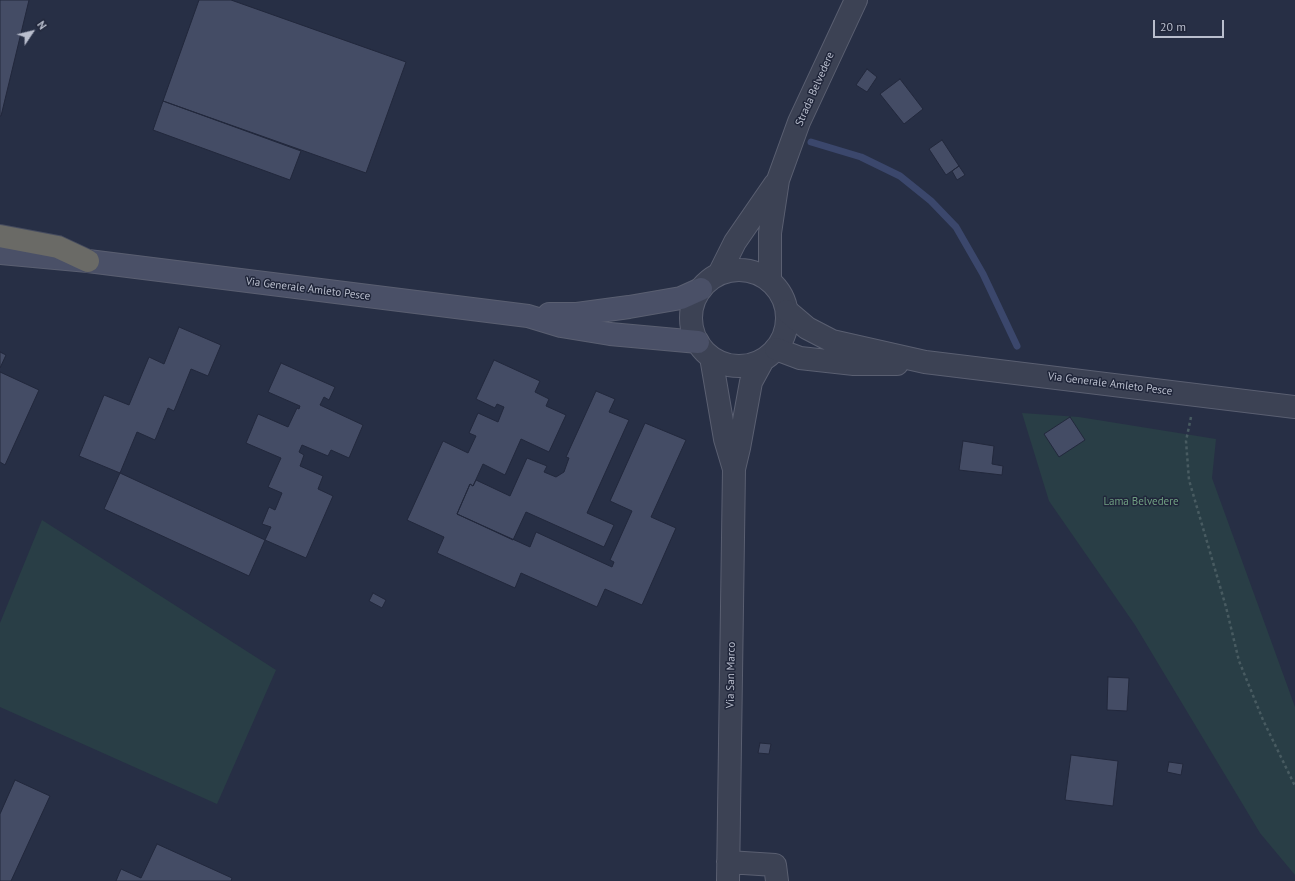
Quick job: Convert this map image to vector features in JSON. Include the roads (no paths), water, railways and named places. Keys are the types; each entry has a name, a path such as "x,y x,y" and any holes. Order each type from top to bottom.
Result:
{"highway":[{"path":"0,236 58,247 88,261"}],"main road":[{"name":"Via Generale Amleto Pesce","path":"0,253 88,261 528,316"},
{"path":"528,316 600,312 681,298 701,289"},
{"path":"528,316 561,326 705,349"}],"street":[{"name":"Strada Belvedere","path":"778,180 799,122 856,0"},
{"path":"719,274 735,242 778,180"},
{"path":"770,282 770,234 778,180"},
{"path":"737,270 755,272 770,282 778,290 784,300 787,311 786,331 751,382 734,469 725,439 705,349 693,329 692,315 694,302 701,289 719,274 737,270"},
{"path":"787,311 807,328 832,341 925,362"},
{"path":"705,349 731,365 753,364 770,354 847,364 893,365 925,362"},
{"name":"Via Generale Amleto Pesce","path":"925,362 1295,406"},
{"name":"Via San Marco","path":"728,872 734,469"},
{"path":"728,872 775,865 777,881"}],"waterway":[{"path":"811,142 861,157 900,176 931,201 956,227 983,274 1017,346"}],"park label":[{"name":"Lama Belvedere","path":"1141,502"}]}
